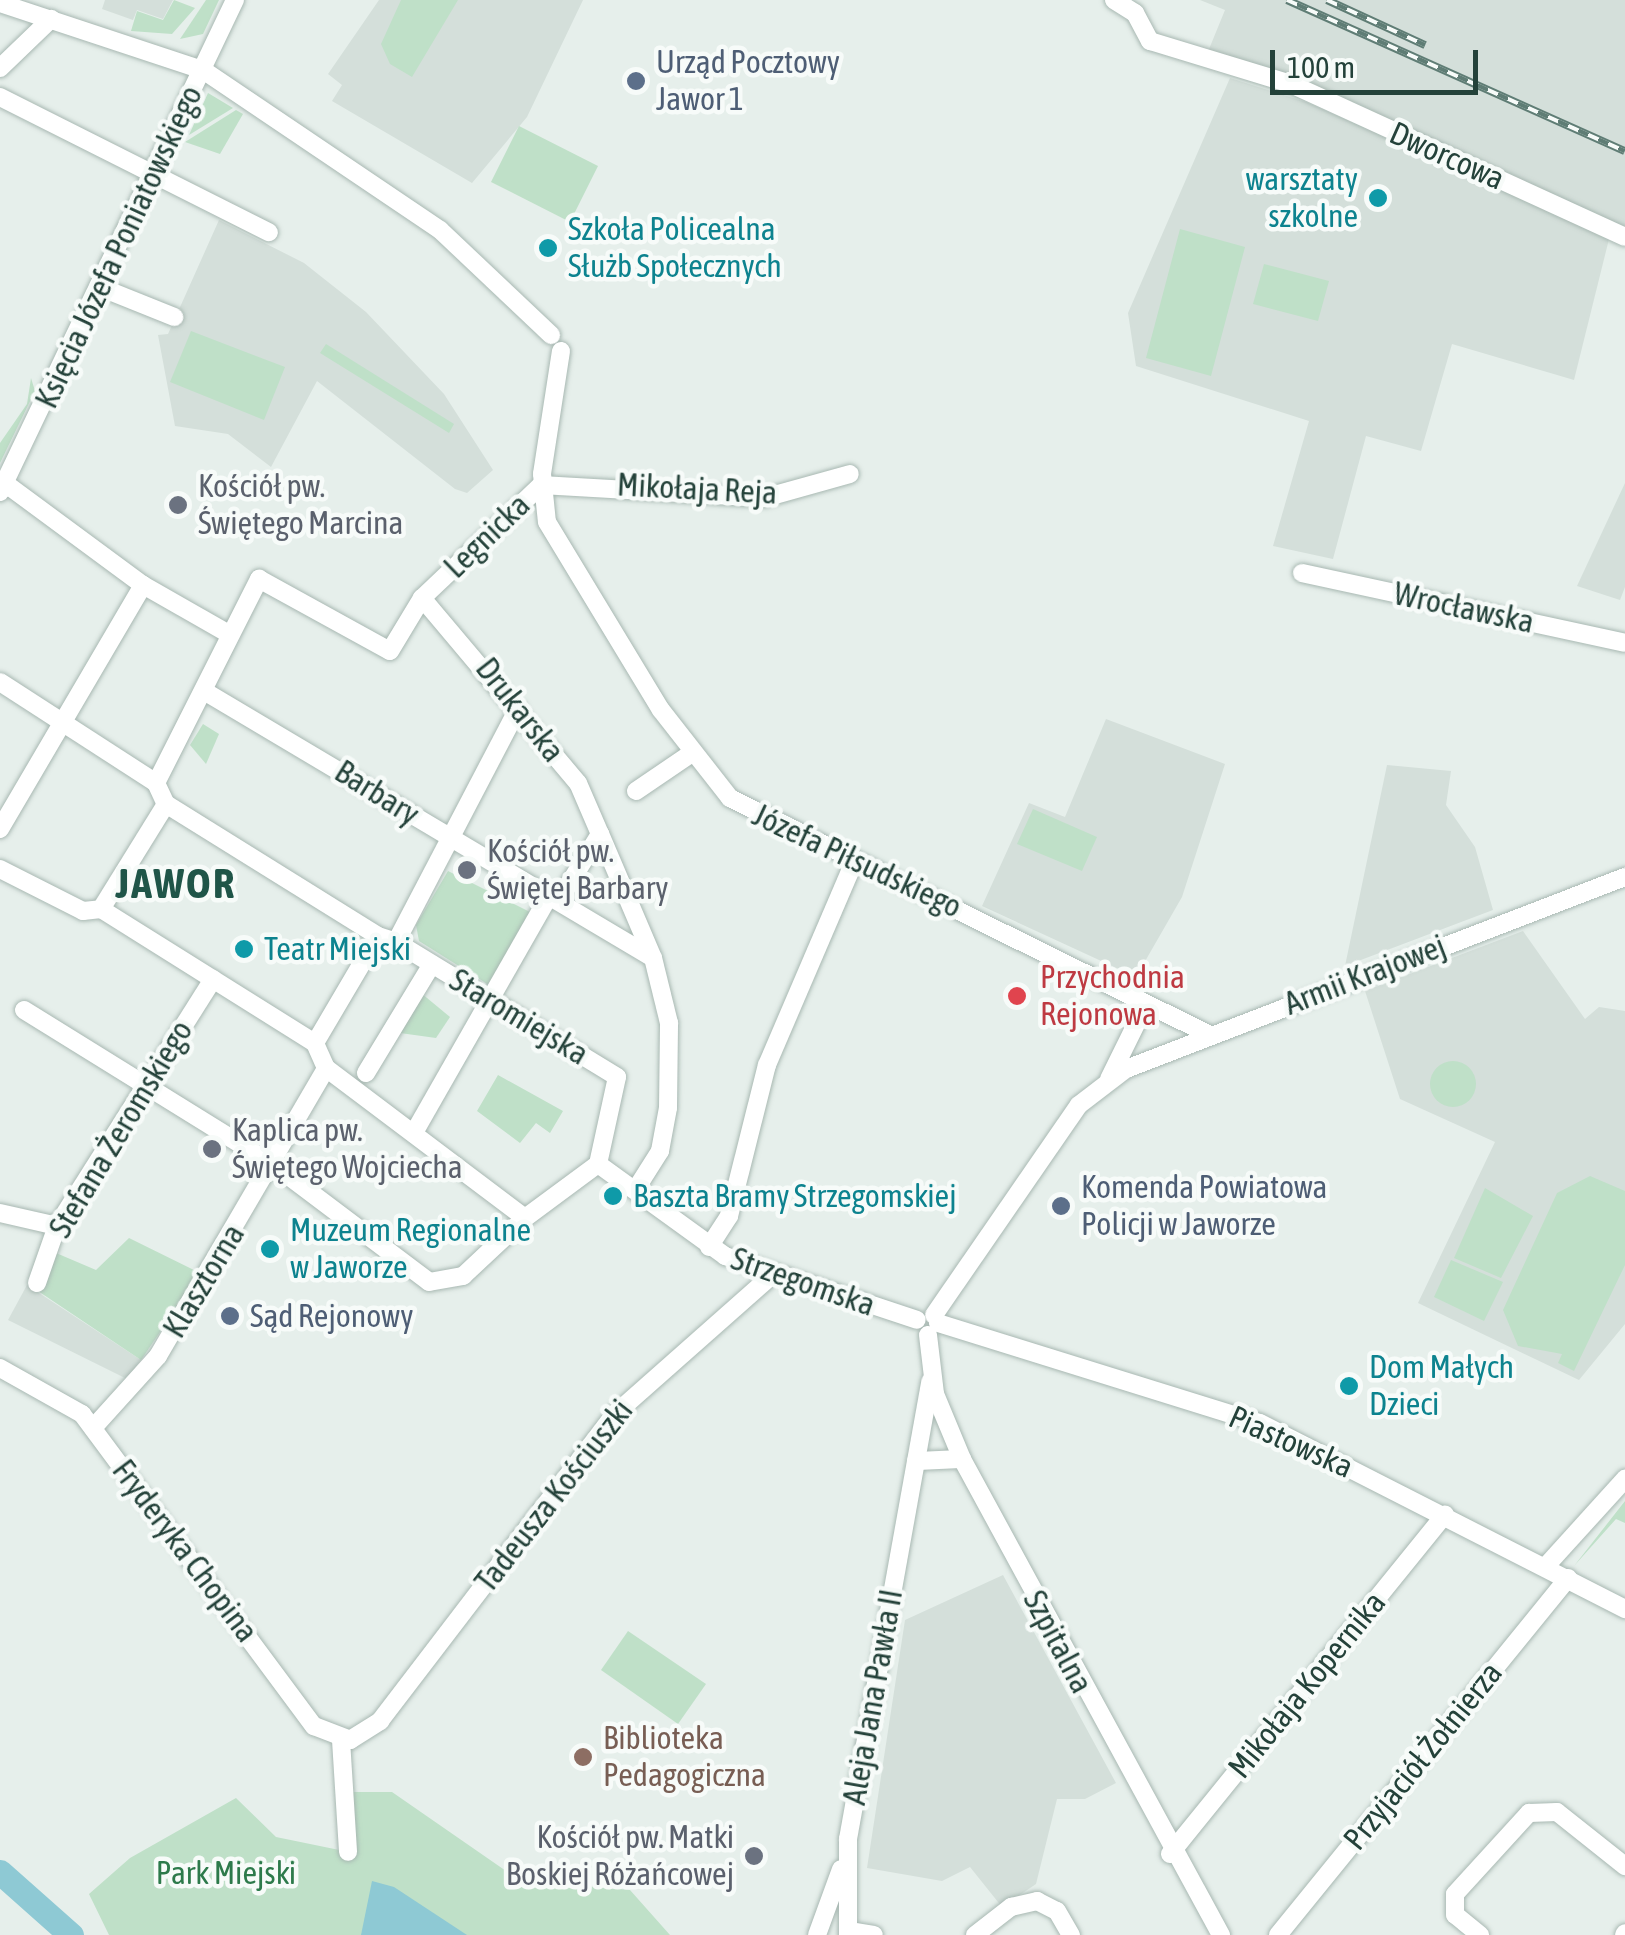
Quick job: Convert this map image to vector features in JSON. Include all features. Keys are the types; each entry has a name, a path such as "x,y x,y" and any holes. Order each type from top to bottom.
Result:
{"street":[{"name":"Księcia Józefa Poniatowskiego","path":"3,488 102,288 235,0"},
{"name":"Dworcowa","path":"1114,0 1135,13 1150,41 1291,84 1625,237"},
{"path":"0,3 203,70"},
{"path":"0,68 51,19"},
{"name":"Legnicka","path":"203,70 424,218 556,343 541,485 422,598 390,651 259,578 230,634"},
{"path":"0,97 270,232"},
{"path":"102,288 174,317"},
{"name":"Mikołaja Reja","path":"541,485 764,498 850,474"},
{"name":"Józefa Piłsudskiego","path":"541,485 553,535 692,752 756,817 1134,994 1208,1034"},
{"path":"3,488 144,585 230,634 156,783"},
{"name":"Wrocławska","path":"1302,573 1625,643"},
{"path":"0,829 144,585"},
{"name":"Drukarska","path":"422,598 578,783 653,958 669,1024 668,1108 660,1152 636,1189"},
{"path":"0,682 156,783 166,804 92,910"},
{"name":"Barbary","path":"204,691 653,958"},
{"path":"315,1043 454,841 518,710"},
{"path":"636,790 692,752"},
{"name":"Staromiejska","path":"166,804 617,1077 598,1164"},
{"path":"415,1131 489,998 600,834"},
{"path":"710,1247 729,1216 767,1064 854,862"},
{"path":"0,868 92,910 315,1043 326,1068 526,1218"},
{"name":"Armii Krajowej","path":"929,1323 1079,1105 1109,1080 1208,1034 1625,876"},
{"path":"366,1073 432,964"},
{"name":"Stefana Żeromskiego","path":"37,1283 57,1226 212,979"},
{"name":"Armii Krajowej","path":"1109,1080 1140,1016 1134,994"},
{"path":"24,1010 274,1165 429,1282 463,1276 526,1218 598,1164"},
{"name":"Klasztorna","path":"93,1428 158,1356 274,1165 326,1068"},
{"name":"Strzegomska","path":"598,1164 710,1247 772,1276 929,1323"},
{"path":"0,1213 57,1226"},
{"name":"Tadeusza Kościuszki","path":"349,1739 615,1414 772,1276"},
{"path":"948,1296 959,1324"},
{"name":"Piastowska","path":"929,1323 959,1324 1260,1424 1625,1609"},
{"name":"Szpitalna","path":"929,1323 930,1375 962,1459 1170,1854 1221,1935"},
{"name":"Fryderyka Chopina","path":"0,1368 93,1428 314,1726 349,1739"},
{"name":"Aleja Jana Pawła II","path":"848,1933 848,1840 930,1375"},
{"path":"916,1461 962,1459"},
{"path":"1546,1566 1625,1479"},
{"name":"Mikołaja Kopernika","path":"1170,1854 1444,1514"},
{"name":"Przyjaciół Żołnierza","path":"1278,1935 1568,1578"},
{"path":"348,1852 349,1739"},
{"path":"1480,1935 1455,1915 1455,1894 1530,1812 1557,1812 1625,1866"},
{"path":"817,1935 848,1840"},
{"path":"975,1935 1012,1907 1037,1901 1057,1910 1071,1935"},
{"path":"848,1933 874,1935"}],"shaded area":[{"path":"105,0 173,0 163,19 137,10 133,20 102,9"},
{"path":"379,0 583,0 527,117 472,183 332,101 342,85 328,74"},
{"path":"1200,0 1625,0 1625,233 1267,68 1207,54 1225,10"},
{"path":"1230,78 1306,102 1610,235 1574,380 1452,344 1421,451 1366,436 1333,559 1273,546 1309,421 1136,366 1128,313"},
{"path":"219,220 304,263 366,312 444,394 493,470 467,493 455,489 317,381 271,467 228,434 175,426 158,335 168,334"},
{"path":"1625,483 1625,587 1620,600 1577,586"},
{"path":"1106,719 1225,764 1182,897 1136,977 982,906 1029,803 1065,817"},
{"path":"1387,765 1451,771 1446,805 1475,847 1493,910 1345,966"},
{"path":"1523,931 1585,1019 1599,1007 1625,1011 1625,1324 1579,1380 1418,1303 1495,1142 1400,1099 1365,991"},
{"path":"27,1285 141,1360 127,1379 8,1320"},
{"path":"1003,1575 1116,1783 1085,1799 1057,1799 1036,1884 1002,1907 970,1867 942,1881 867,1868 905,1620"}],"green space":[{"path":"174,0 195,8 172,34 131,31 137,11 163,20"},
{"path":"206,0 219,0 203,34 180,39"},
{"path":"401,0 458,0 412,77 390,64 381,44"},
{"path":"208,93 233,108 189,135"},
{"path":"236,110 243,114 220,154 185,142"},
{"path":"519,126 598,166 570,222 491,182"},
{"path":"1180,229 1245,247 1211,376 1146,358"},
{"path":"1264,264 1329,281 1318,321 1253,304"},
{"path":"191,331 285,367 264,420 170,382"},
{"path":"326,344 454,424 449,433 320,353"},
{"path":"31,378 35,391 0,463 0,443 27,404"},
{"path":"203,724 219,734 206,764 190,745"},
{"path":"1033,809 1097,837 1082,871 1017,844"},
{"path":"448,871 532,913 489,985 419,941 416,925"},
{"path":"421,993 450,1017 436,1038 400,1033"},
{"path":"1453,1061 1469,1068 1476,1084 1469,1100 1453,1107 1437,1100 1430,1084 1437,1068"},
{"path":"498,1075 563,1111 550,1133 536,1123 520,1143 477,1111"},
{"path":"1590,1176 1625,1191 1625,1265 1574,1371 1558,1363 1562,1354 1518,1346 1503,1310 1557,1193"},
{"path":"1485,1188 1533,1216 1501,1278 1454,1258"},
{"path":"129,1238 200,1273 141,1360 35,1289 49,1250 96,1270"},
{"path":"1451,1260 1503,1282 1484,1321 1434,1297"},
{"path":"1625,1501 1625,1523 1616,1519 1574,1566"},
{"path":"628,1631 706,1684 678,1724 601,1670"},
{"name":"Park Miejski","path":"351,1792 392,1792 519,1880 630,1890 670,1935 109,1935 89,1894 130,1858 236,1798 276,1837 349,1852"}],"water":[{"path":"372,1881 394,1887 467,1935 361,1935"}],"waterway":[{"path":"0,1872 71,1935"}],"railway":[{"path":"1287,0 1625,151"},
{"path":"1327,0 1425,45"}],"place":[{"name":"Urząd Pocztowy Jawor 1","path":"636,81"},
{"name":"warsztaty szkolne","path":"1378,198"},
{"name":"Szkoła Policealna Służb Społecznych","path":"548,248"},
{"name":"Kościół pw. Świętego Marcina","path":"178,505"},
{"name":"Kościół pw. Świętej Barbary","path":"467,870"},
{"name":"Teatr Miejski","path":"244,949"},
{"name":"Przychodnia Rejonowa","path":"1017,996"},
{"name":"Kaplica pw. Świętego Wojciecha","path":"212,1149"},
{"name":"Baszta Bramy Strzegomskiej","path":"613,1196"},
{"name":"Komenda Powiatowa Policji w Jaworze","path":"1061,1206"},
{"name":"Muzeum Regionalne w Jaworze","path":"270,1249"},
{"name":"Sąd Rejonowy","path":"230,1316"},
{"name":"Dom Małych Dzieci","path":"1349,1386"},
{"name":"Biblioteka Pedagogiczna","path":"583,1757"},
{"name":"Kościół pw. Matki Boskiej Różańcowej","path":"754,1856"}],"district":[{"name":"JAWOR","path":"176,883"}]}
